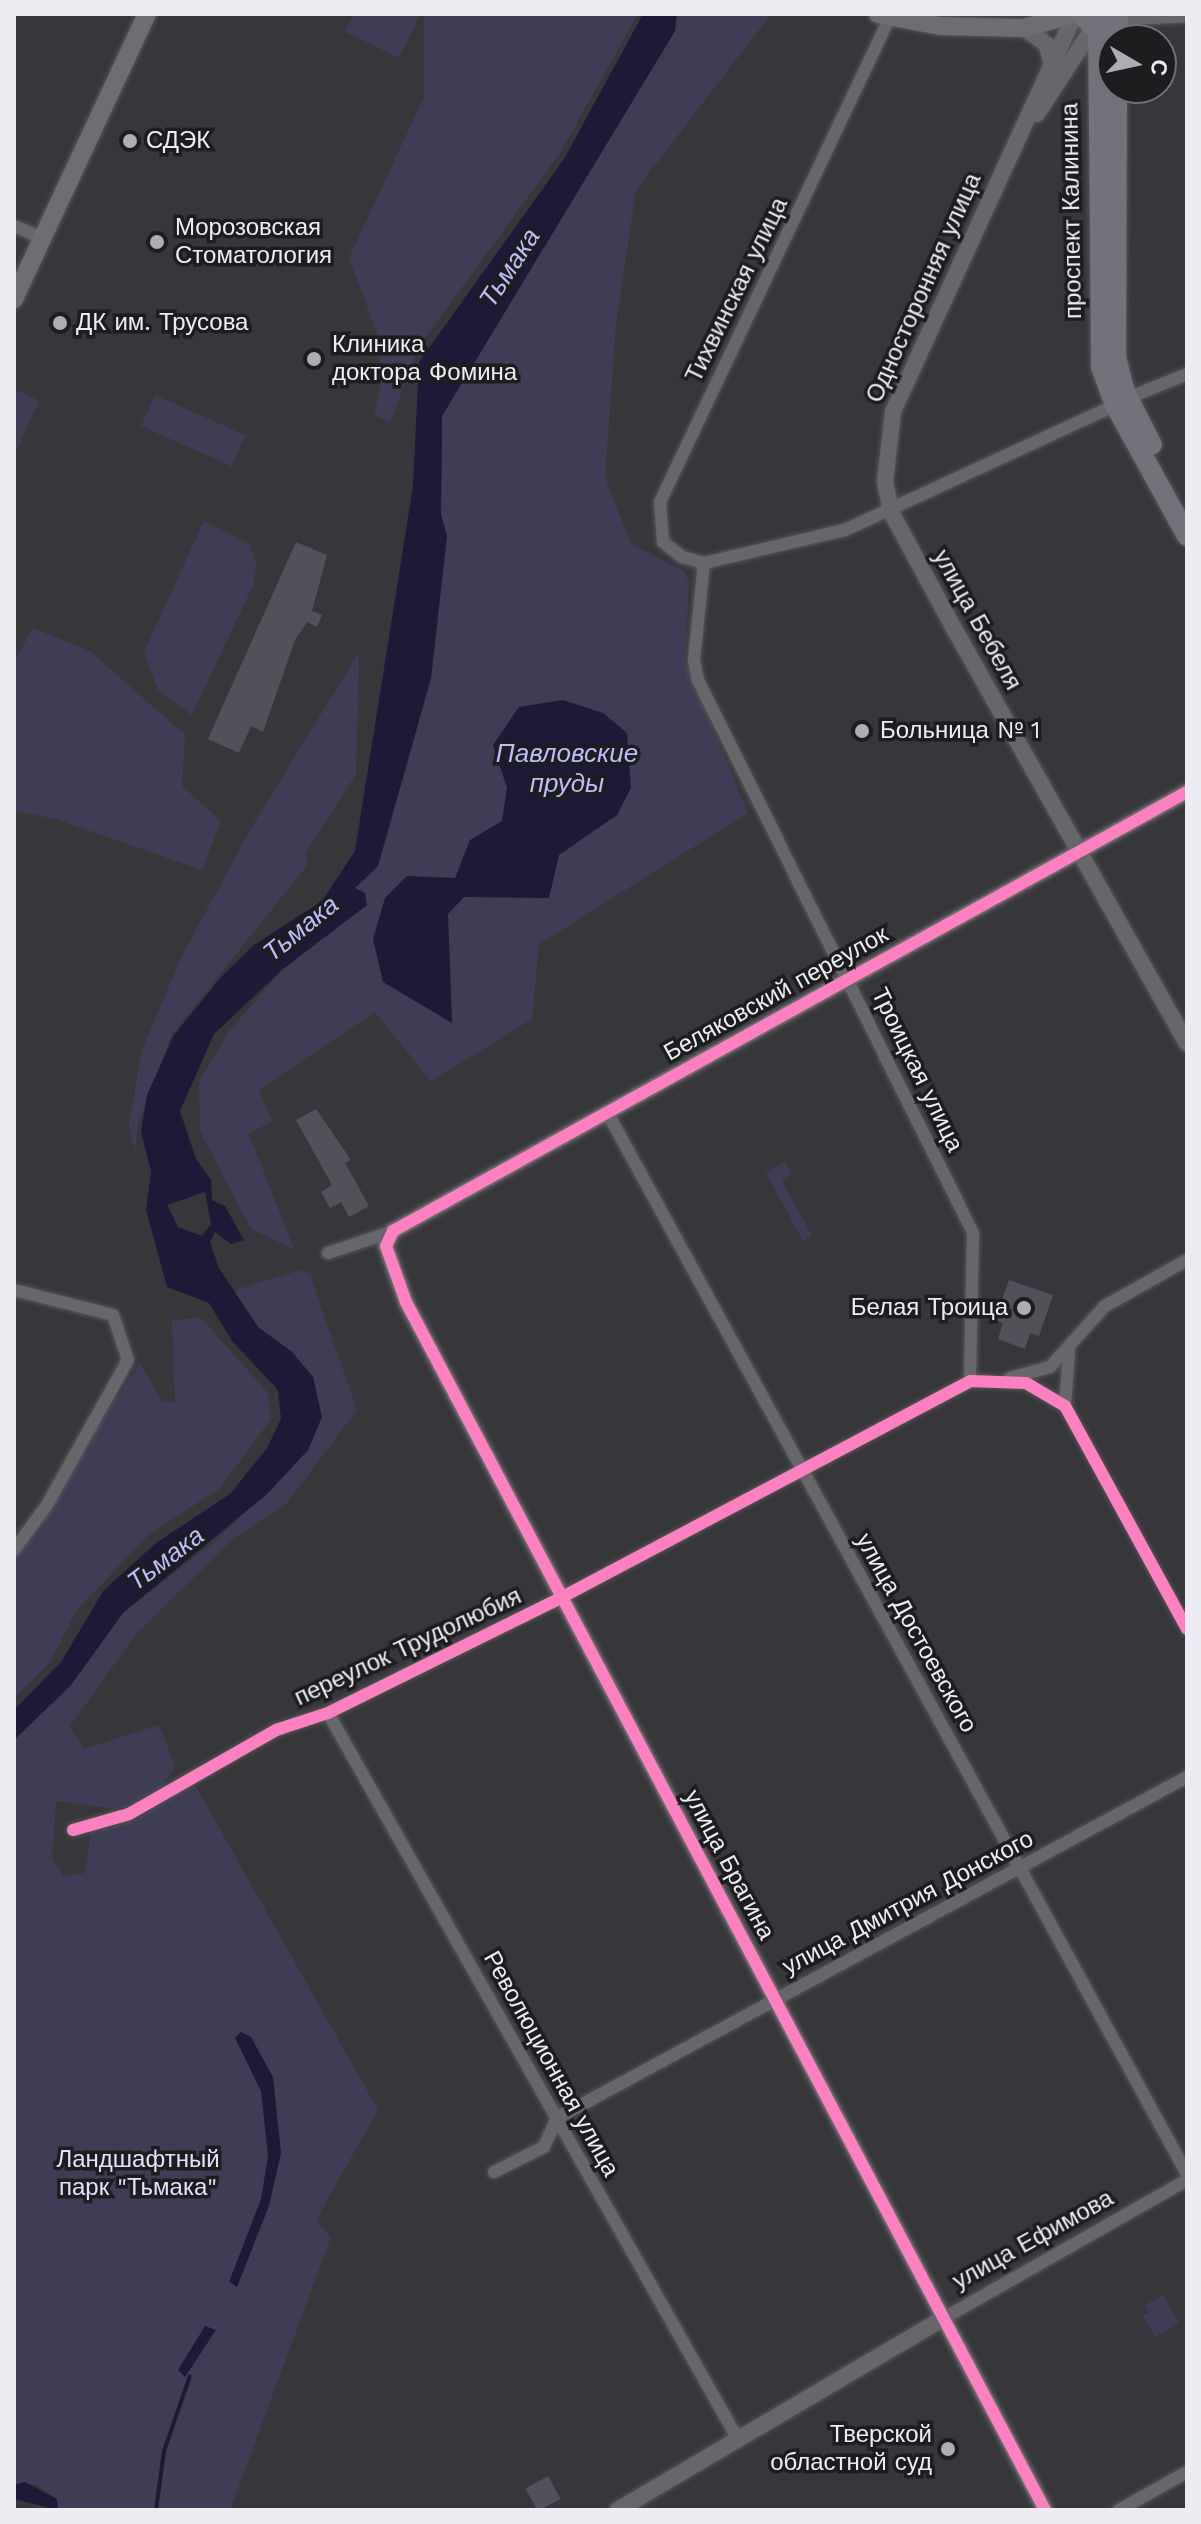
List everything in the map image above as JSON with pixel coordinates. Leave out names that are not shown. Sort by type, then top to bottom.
[{"type":"main road","points":[[14,299],[147,14]]},
{"type":"main road","points":[[884,15],[1024,28],[1100,22]]},
{"type":"main road","name":"проспект Калинина","points":[[1100,22],[1096,87],[1100,352],[1121,402]]},
{"type":"main road","name":"проспект Калинина","points":[[1117,104],[1115,343],[1121,402]]},
{"type":"main road","points":[[1121,402],[1187,508]]},
{"type":"main road","points":[[1121,402],[1187,536]]},
{"type":"street","name":"Тихвинская улица","points":[[704,563],[682,557],[663,542],[660,502],[884,15]]},
{"type":"street","points":[[1100,22],[1187,16]]},
{"type":"street","name":"Односторонняя улица","points":[[891,512],[885,465],[893,412],[1051,62],[1100,22]]},
{"type":"street","name":"Односторонняя улица","points":[[1021,134],[1100,22]]},
{"type":"street","points":[[1024,28],[1047,45],[1051,62]]},
{"type":"street","points":[[1066,74],[1084,76],[1096,87]]},
{"type":"street","points":[[14,226],[42,238]]},
{"type":"street","points":[[704,563],[771,550],[891,512],[1121,402],[1187,374]]},
{"type":"street","name":"улица Бебеля","points":[[891,512],[1187,1044]]},
{"type":"street","name":"Троицкая улица","points":[[704,563],[694,660],[698,680],[973,1233],[970,1381]]},
{"type":"street","name":"Беляковский переулок","points":[[389,1235],[1187,792]]},
{"type":"street","name":"улица Достоевского","points":[[607,1112],[1187,2177]]},
{"type":"street","points":[[328,1253],[389,1235]]},
{"type":"street","name":"улица Брагина","points":[[389,1235],[388,1265],[1045,2510]]},
{"type":"street","points":[[970,1381],[1007,1379],[1050,1367],[1069,1351],[1105,1306],[1187,1260]]},
{"type":"street","points":[[14,1290],[113,1315],[128,1360],[47,1505],[14,1550]]},
{"type":"street","points":[[1065,1406],[1069,1351]]},
{"type":"street","points":[[1007,1379],[1037,1387],[1065,1406],[1187,1629]]},
{"type":"street","name":"переулок Трудолюбия","points":[[73,1830],[129,1814],[276,1730],[328,1713],[562,1598],[801,1468],[970,1381]]},
{"type":"street","name":"Революционная улица","points":[[328,1713],[736,2436]]},
{"type":"street","name":"улица Дмитрия Донского","points":[[494,2172],[544,2147],[557,2118],[1187,1777]]},
{"type":"street","name":"улица Ефимова","points":[[618,2510],[736,2436],[1187,2177]]},
{"type":"street","points":[[1119,2510],[1187,2472]]},
{"type":"green space","points":[[354,14],[420,15],[399,58],[345,32]]},
{"type":"green space","points":[[424,14],[638,14],[560,153],[419,346],[390,423],[374,415],[382,380],[377,333],[349,258],[424,97]]},
{"type":"green space","points":[[677,14],[771,14],[636,190],[616,325],[605,477],[631,544],[684,571],[689,583],[685,661],[748,813],[539,944],[532,1019],[431,1081],[375,1012],[259,1090],[272,1121],[249,1134],[294,1249],[251,1229],[200,1131],[199,1081],[231,1029],[283,969],[367,905],[354,888],[401,786],[431,678],[447,536],[441,515],[442,416],[675,31]]},
{"type":"green space","points":[[14,389],[39,401],[14,456]]},
{"type":"green space","points":[[155,395],[245,435],[232,466],[141,426]]},
{"type":"green space","points":[[204,521],[250,544],[256,563],[254,583],[192,715],[158,690],[144,652]]},
{"type":"green space","points":[[33,628],[90,651],[185,735],[182,786],[221,821],[202,870],[56,819],[14,811],[14,662]]},
{"type":"green space","points":[[359,652],[356,774],[306,853],[308,864],[172,1034],[138,1123],[135,1152],[129,1124],[142,1050],[181,958],[250,830]]},
{"type":"green space","points":[[785,1162],[792,1174],[782,1181],[812,1236],[803,1241],[766,1173]]},
{"type":"green space","name":"Ландшафтный парк \"Тьмака\"","points":[[301,1270],[310,1275],[357,1410],[286,1504],[231,1541],[136,1634],[70,1726],[84,1749],[159,1725],[175,1766],[159,1792],[118,1809],[56,1801],[52,1859],[64,1876],[85,1873],[91,1833],[135,1820],[194,1783],[378,2110],[316,2220],[331,2237],[230,2510],[58,2510],[57,2499],[35,2484],[14,2485],[14,1740],[71,1685],[123,1613],[213,1543],[308,1450],[292,1352],[258,1327],[234,1296],[238,1289]]},
{"type":"green space","points":[[200,1317],[268,1393],[271,1419],[219,1489],[147,1536],[76,1611],[51,1661],[14,1699],[14,1549],[140,1363],[162,1401],[175,1402],[172,1321]]},
{"type":"green space","points":[[1163,2295],[1179,2323],[1155,2337],[1143,2316],[1149,2312],[1145,2305]]},
{"type":"water","name":"Тьмака","points":[[643,14],[677,14],[675,31],[442,416],[441,515],[447,536],[431,678],[378,866],[355,888],[365,893],[367,905],[283,969],[214,1034],[180,1111],[196,1159],[211,1180],[212,1200],[225,1206],[244,1240],[231,1244],[215,1232],[210,1242],[219,1268],[258,1327],[292,1352],[313,1377],[322,1417],[308,1450],[267,1494],[123,1613],[71,1685],[14,1740],[14,1710],[61,1662],[104,1590],[156,1543],[230,1494],[267,1448],[281,1419],[278,1390],[232,1341],[209,1303],[167,1287],[146,1210],[151,1172],[141,1131],[147,1095],[174,1035],[222,976],[254,945],[322,901],[355,851],[413,486],[419,362],[564,159]],"holes":[[[205,1192],[211,1224],[202,1236],[178,1227],[167,1205]]]},
{"type":"water","name":"Павловские пруды","points":[[563,700],[603,713],[627,733],[631,788],[617,815],[559,855],[549,898],[464,897],[448,914],[452,1023],[383,982],[373,939],[385,898],[407,876],[455,878],[470,840],[502,821],[507,788],[493,745],[519,707]]},
{"type":"water","points":[[241,2032],[251,2037],[273,2077],[281,2153],[269,2206],[237,2287],[229,2282],[261,2199],[268,2156],[261,2091],[235,2038]]},
{"type":"water","points":[[205,2326],[216,2330],[185,2377],[178,2370]]},
{"type":"water","points":[[25,2482],[57,2499],[58,2510],[14,2499],[14,2485]]},
{"type":"building","points":[[296,542],[327,555],[312,611],[322,615],[317,627],[307,622],[295,640],[263,732],[251,726],[239,753],[208,739]]},
{"type":"building","points":[[316,1109],[351,1160],[345,1163],[369,1206],[349,1217],[341,1202],[330,1208],[321,1192],[332,1185],[296,1120]]},
{"type":"building","name":"Белая Троица","points":[[1009,1280],[1053,1295],[1039,1336],[1030,1333],[1025,1349],[998,1339],[1003,1323],[995,1320]]},
{"type":"building","points":[[548,2476],[561,2499],[537,2510],[525,2489]]},
{"type":"waterway","points":[[156,2510],[164,2451],[190,2376]]},
{"type":"cycle path","points":[[1045,2510],[406,1302],[386,1246],[393,1231],[1187,792]]},
{"type":"cycle path","points":[[73,1830],[129,1814],[276,1730],[328,1713],[553,1602],[970,1381],[1026,1383],[1065,1406],[1187,1629]]},
{"type":"place","name":"СДЭК","points":[[130,141]]},
{"type":"place","name":"Морозовская Стоматология","points":[[157,242]]},
{"type":"place","name":"ДК им. Трусова","points":[[60,323]]},
{"type":"place","name":"Клиника доктора Фомина","points":[[314,359]]},
{"type":"place","name":"Больница № 1","points":[[862,731]]},
{"type":"place","name":"Белая Троица","points":[[1024,1308]]},
{"type":"place","name":"Тверской областной суд","points":[[948,2449]]}]
